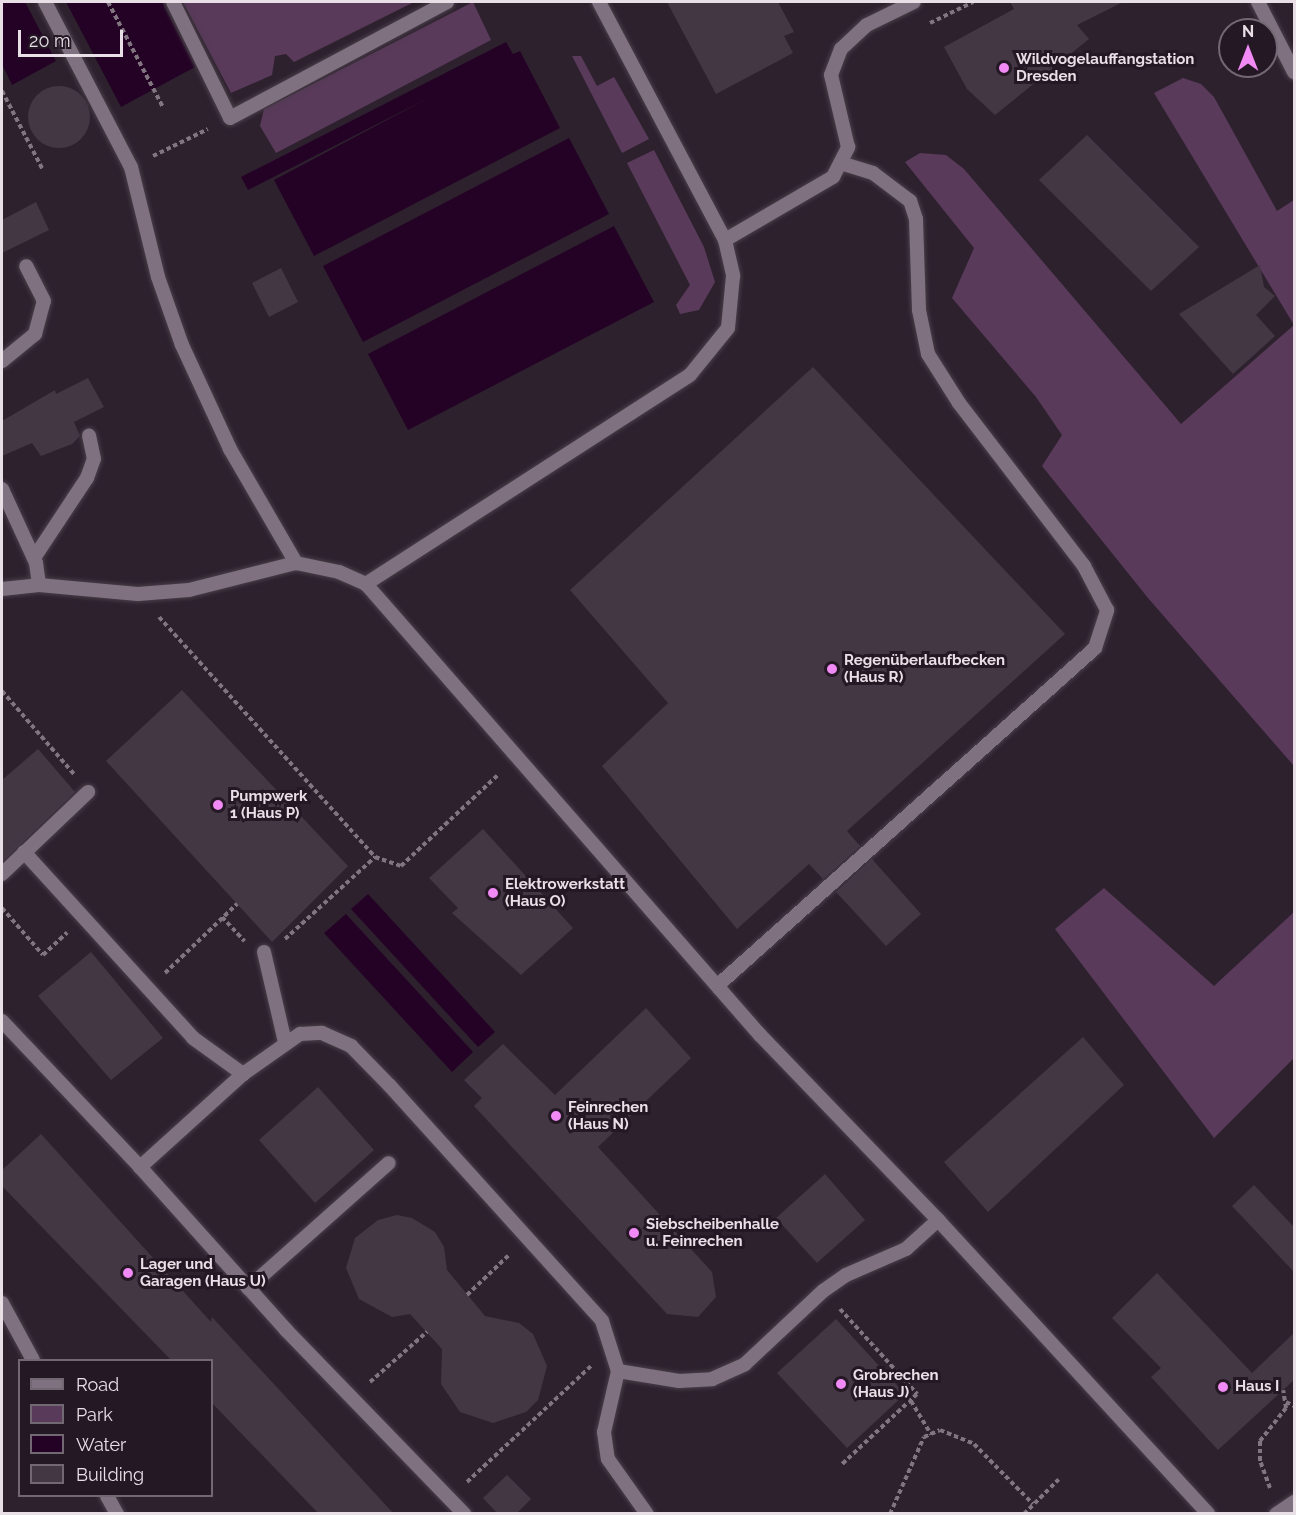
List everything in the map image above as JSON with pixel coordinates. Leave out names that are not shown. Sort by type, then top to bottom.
[{"type":"lane","points":[[45,2],[130,167],[158,278],[182,345],[230,449],[296,563]]},
{"type":"lane","points":[[173,2],[230,118],[447,2]]},
{"type":"lane","points":[[366,584],[690,375],[728,328],[733,276],[725,240],[599,2]]},
{"type":"lane","points":[[725,240],[833,177],[848,147],[831,75],[841,49],[867,25],[914,2]]},
{"type":"lane","points":[[1258,2],[1294,72]]},
{"type":"lane","points":[[717,986],[1095,648],[1107,610],[1084,566],[959,403],[928,354],[919,310],[916,219],[910,201],[873,173],[840,163]]},
{"type":"lane","points":[[2,360],[35,334],[44,301],[26,266]]},
{"type":"lane","points":[[34,558],[87,478],[94,459],[89,436]]},
{"type":"lane","points":[[2,489],[34,558],[39,585]]},
{"type":"lane","points":[[2,589],[39,585],[138,594],[189,590],[296,563],[339,572],[366,584],[717,986],[938,1220],[1208,1514]]},
{"type":"lane","points":[[2,874],[88,792]]},
{"type":"lane","points":[[24,852],[82,919],[193,1038],[243,1074]]},
{"type":"lane","points":[[264,952],[285,1042]]},
{"type":"lane","points":[[2,1021],[140,1167],[248,1288],[351,1398],[464,1514]]},
{"type":"lane","points":[[140,1167],[243,1074],[285,1042],[300,1034],[322,1033],[351,1047],[602,1321],[618,1371],[604,1432],[608,1459],[647,1514]]},
{"type":"lane","points":[[248,1288],[388,1163]]},
{"type":"lane","points":[[618,1371],[679,1382],[712,1378],[745,1364],[823,1291],[846,1275],[906,1249],[938,1220]]},
{"type":"lane","points":[[2,1303],[32,1359]]},
{"type":"lane","points":[[108,1497],[117,1514]]},
{"type":"path","points":[[108,2],[163,107]]},
{"type":"path","points":[[2,91],[43,170]]},
{"type":"path","points":[[130,167],[230,118]]},
{"type":"path","points":[[138,594],[375,856],[401,866],[517,756]]},
{"type":"path","points":[[2,691],[88,792]]},
{"type":"path","points":[[222,917],[251,950],[264,952],[277,946],[375,856]]},
{"type":"path","points":[[147,990],[237,904]]},
{"type":"path","points":[[2,908],[43,955],[82,919]]},
{"type":"path","points":[[467,1295],[527,1238]]},
{"type":"path","points":[[823,1291],[917,1394],[841,1465]]},
{"type":"path","points":[[351,1398],[427,1332]]},
{"type":"path","points":[[448,1500],[611,1348]]},
{"type":"path","points":[[1283,1390],[1286,1402],[1282,1416],[1260,1441],[1260,1461],[1284,1509]]},
{"type":"path","points":[[911,1401],[931,1434]]},
{"type":"path","points":[[1286,1402],[1294,1406]]},
{"type":"path","points":[[890,1514],[924,1437],[940,1430],[974,1444],[1033,1504]]},
{"type":"path","points":[[1024,1514],[1059,1479]]},
{"type":"green space","points":[[183,2],[414,2],[294,62],[286,54],[275,56],[272,75],[231,93]]},
{"type":"green space","points":[[473,2],[491,40],[276,153],[260,126],[264,109]]},
{"type":"green space","points":[[572,56],[581,56],[597,86],[614,77],[649,139],[622,153]]},
{"type":"green space","points":[[1183,78],[1201,84],[1214,97],[1277,211],[1294,200],[1294,325],[1154,93]]},
{"type":"green space","points":[[654,150],[704,247],[715,282],[699,310],[680,314],[676,305],[690,285],[627,163]]},
{"type":"green space","points":[[920,153],[946,155],[964,169],[1181,424],[1294,325],[1294,766],[1148,598],[1042,466],[1062,435],[1036,397],[952,298],[974,248],[905,162]]},
{"type":"green space","points":[[1104,888],[1214,986],[1294,912],[1294,1058],[1214,1138],[1055,929]]},
{"type":"water","points":[[2,2],[25,2],[56,61],[12,85],[2,64]]},
{"type":"water","points":[[66,2],[162,2],[195,67],[121,107]]},
{"type":"water","points":[[506,42],[513,54],[520,51],[560,128],[314,256],[274,180],[434,95],[248,190],[241,177]]},
{"type":"water","points":[[569,138],[609,214],[363,342],[323,266]]},
{"type":"water","points":[[614,226],[654,302],[408,430],[368,354]]},
{"type":"water","points":[[368,894],[495,1032],[478,1047],[351,909]]},
{"type":"water","points":[[346,914],[473,1052],[452,1072],[324,933]]},
{"type":"building","points":[[667,2],[778,2],[794,32],[784,36],[793,53],[716,94]]},
{"type":"building","name":"Wildvogelauffangstation Dresden","points":[[1010,2],[1123,2],[1077,25],[1089,39],[995,115],[967,89],[944,47],[1014,9]]},
{"type":"building","points":[[59,86],[76,91],[81,95],[85,100],[90,117],[85,134],[81,139],[76,143],[59,148],[42,143],[37,139],[33,134],[28,117],[33,100],[37,95],[42,91]]},
{"type":"building","points":[[1087,135],[1199,247],[1151,291],[1039,180]]},
{"type":"building","points":[[36,202],[49,230],[2,253],[2,220]]},
{"type":"building","points":[[1260,265],[1264,287],[1275,296],[1256,315],[1275,336],[1233,374],[1179,314]]},
{"type":"building","points":[[281,268],[298,302],[269,317],[252,283]]},
{"type":"building","name":"Regenüberlaufbecken (Haus R)","points":[[813,367],[1065,634],[847,831],[860,846],[823,879],[809,864],[737,929],[602,766],[668,703],[570,590]]},
{"type":"building","points":[[88,378],[104,407],[74,422],[80,436],[72,444],[41,456],[32,443],[2,456],[2,421],[55,390],[56,394]]},
{"type":"building","name":"Pumpwerk 1 (Haus P)","points":[[182,690],[348,866],[272,942],[106,761]]},
{"type":"building","points":[[38,749],[75,792],[2,862],[2,780]]},
{"type":"building","name":"Elektrowerkstatt (Haus O)","points":[[483,829],[573,928],[521,975],[452,913],[458,908],[429,878]]},
{"type":"building","points":[[872,859],[921,914],[886,946],[836,892]]},
{"type":"building","points":[[91,952],[163,1038],[111,1080],[38,996]]},
{"type":"building","points":[[646,1008],[691,1058],[598,1147],[712,1272],[716,1297],[698,1317],[667,1314],[474,1106],[482,1098],[464,1080],[503,1044],[555,1095]]},
{"type":"building","points":[[1083,1037],[1124,1085],[988,1212],[944,1162]]},
{"type":"building","points":[[318,1087],[374,1150],[315,1203],[259,1140]]},
{"type":"building","name":"Lager und Garagen (Haus U)","points":[[41,1134],[211,1322],[212,1317],[394,1514],[319,1514],[213,1404],[213,1359],[170,1359],[2,1186],[2,1170]]},
{"type":"building","points":[[825,1174],[865,1220],[817,1263],[776,1218]]},
{"type":"building","points":[[1254,1185],[1294,1227],[1294,1272],[1232,1206]]},
{"type":"building","points":[[397,1215],[412,1218],[435,1232],[444,1247],[447,1270],[485,1316],[519,1323],[533,1334],[547,1366],[538,1400],[526,1412],[493,1423],[460,1412],[441,1384],[442,1349],[410,1314],[392,1317],[359,1299],[346,1268],[355,1238],[378,1220]]},
{"type":"building","name":"Haus I","points":[[1157,1273],[1252,1373],[1294,1333],[1294,1380],[1218,1450],[1151,1377],[1161,1368],[1112,1318]]},
{"type":"building","name":"Grobrechen (Haus J)","points":[[836,1319],[905,1394],[847,1448],[777,1373]]},
{"type":"building","points":[[507,1475],[531,1499],[516,1514],[498,1514],[483,1498]]},
{"type":"place","name":"Wildvogelauffangstation Dresden","points":[[1004,68]]},
{"type":"place","name":"Regenüberlaufbecken (Haus R)","points":[[832,669]]},
{"type":"place","name":"Pumpwerk 1 (Haus P)","points":[[218,805]]},
{"type":"place","name":"Elektrowerkstatt (Haus O)","points":[[493,893]]},
{"type":"place","name":"Feinrechen (Haus N)","points":[[556,1116]]},
{"type":"place","name":"Siebscheibenhalle u. Feinrechen","points":[[634,1233]]},
{"type":"place","name":"Lager und Garagen (Haus U)","points":[[128,1273]]},
{"type":"place","name":"Grobrechen (Haus J)","points":[[841,1384]]},
{"type":"place","name":"Haus I","points":[[1223,1387]]}]
